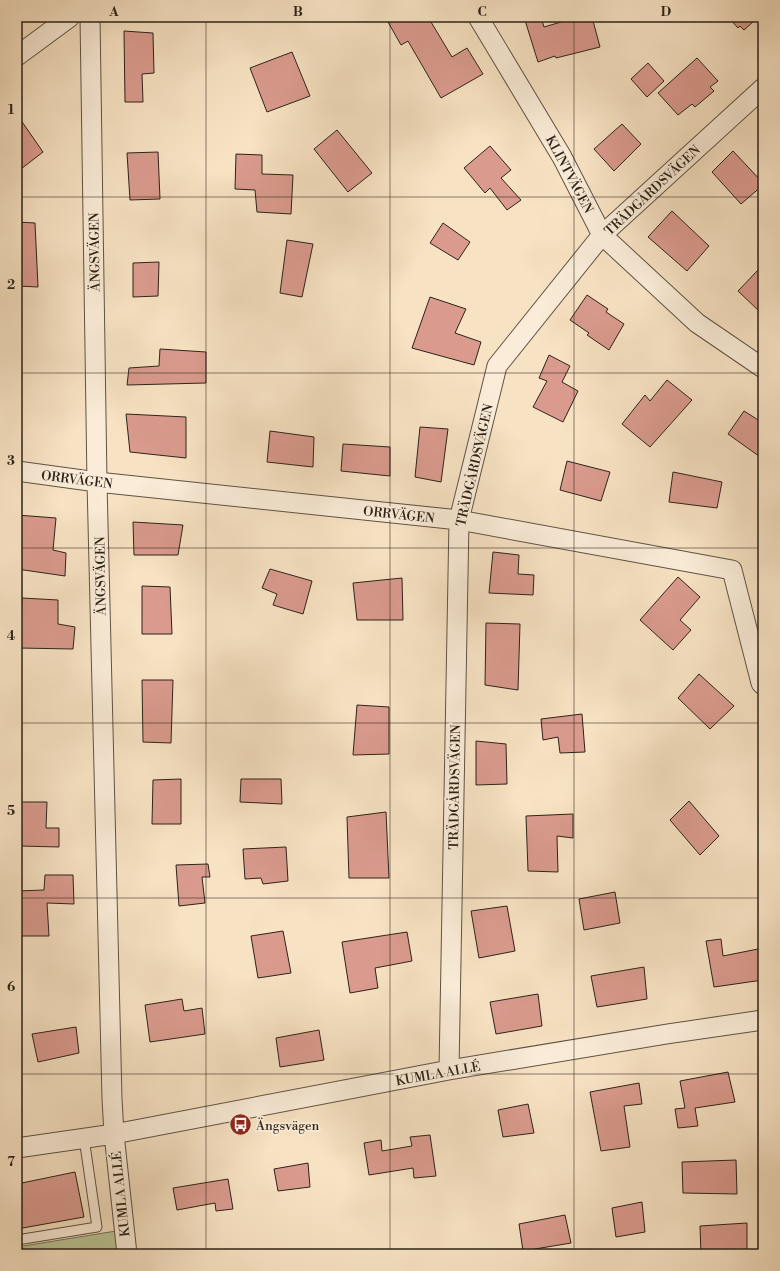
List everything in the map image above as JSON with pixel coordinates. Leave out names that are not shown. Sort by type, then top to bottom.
[{"type":"street","points":[[17,56],[70,17]]},
{"type":"street","name":"ÄNGSVÄGEN","points":[[90,17],[97,482],[114,1134]]},
{"type":"street","name":"KLINTVÄGEN","points":[[478,17],[562,157],[602,236],[697,323],[763,368]]},
{"type":"street","name":"TRÄDGÅRDSVÄGEN","points":[[449,1070],[459,520],[497,366],[602,236],[763,88]]},
{"type":"street","name":"ORRVÄGEN","points":[[17,471],[97,482],[459,520],[732,570],[761,683],[763,684]]},
{"type":"street","name":"KUMLA ALLÉ","points":[[17,1148],[114,1134],[449,1070],[667,1034],[763,1020]]},
{"type":"street","name":"KUMLA ALLÉ","points":[[114,1134],[127,1254]]},
{"type":"lane","points":[[17,1240],[97,1228],[84,1138]]},
{"type":"green space","points":[[116,1231],[119,1254],[17,1254],[17,1247]]},
{"type":"building","points":[[395,17],[428,17],[452,57],[467,48],[483,74],[441,98],[408,41],[401,45],[388,22]]},
{"type":"building","points":[[524,17],[541,17],[544,27],[578,17],[592,17],[600,47],[556,58],[555,56],[538,62]]},
{"type":"building","points":[[728,17],[751,17],[750,18],[754,21],[744,30],[740,26],[738,28]]},
{"type":"building","points":[[124,31],[153,33],[154,73],[142,74],[143,102],[125,102]]},
{"type":"building","points":[[292,52],[310,96],[267,112],[250,68]]},
{"type":"building","points":[[697,58],[718,81],[710,87],[714,91],[695,107],[692,104],[678,115],[658,93]]},
{"type":"building","points":[[648,63],[664,81],[647,97],[631,79]]},
{"type":"building","points":[[18,116],[43,152],[17,172],[17,117]]},
{"type":"building","points":[[622,124],[641,144],[614,171],[594,149]]},
{"type":"building","points":[[337,130],[372,173],[348,192],[314,149]]},
{"type":"building","points":[[490,146],[511,170],[501,178],[521,200],[507,210],[490,188],[485,193],[464,168]]},
{"type":"building","points":[[733,151],[763,183],[763,185],[741,204],[712,172]]},
{"type":"building","points":[[158,152],[160,199],[130,200],[127,153]]},
{"type":"building","points":[[236,154],[262,155],[262,174],[293,175],[291,214],[257,212],[255,190],[235,189]]},
{"type":"building","points":[[672,211],[709,246],[687,271],[648,237]]},
{"type":"building","points":[[17,222],[35,223],[38,287],[17,286]]},
{"type":"building","points":[[443,223],[470,242],[458,260],[430,243]]},
{"type":"building","points":[[287,240],[313,244],[302,297],[280,293]]},
{"type":"building","points":[[159,262],[158,296],[133,297],[133,263]]},
{"type":"building","points":[[758,270],[763,275],[763,309],[760,312],[738,291]]},
{"type":"building","points":[[587,295],[608,309],[606,312],[624,324],[609,350],[587,335],[589,333],[570,320]]},
{"type":"building","points":[[430,297],[466,309],[455,333],[481,342],[474,365],[412,348]]},
{"type":"building","points":[[160,349],[206,352],[206,383],[127,385],[129,368],[159,366]]},
{"type":"building","points":[[549,355],[570,366],[562,382],[578,391],[563,422],[533,407],[547,381],[539,378]]},
{"type":"building","points":[[667,380],[692,400],[650,447],[622,424],[645,395],[650,401]]},
{"type":"building","points":[[744,411],[763,423],[763,459],[728,434]]},
{"type":"building","points":[[126,414],[186,417],[186,458],[130,452]]},
{"type":"building","points":[[420,427],[448,429],[441,482],[415,477]]},
{"type":"building","points":[[270,431],[314,437],[313,467],[267,462]]},
{"type":"building","points":[[343,444],[390,447],[390,476],[341,471]]},
{"type":"building","points":[[567,461],[610,472],[601,501],[560,490]]},
{"type":"building","points":[[673,472],[722,482],[717,508],[669,502]]},
{"type":"building","points":[[17,515],[56,518],[53,550],[66,553],[65,576],[17,569]]},
{"type":"building","points":[[133,522],[183,525],[178,555],[134,555]]},
{"type":"building","points":[[493,552],[519,555],[518,574],[534,575],[533,595],[489,593]]},
{"type":"building","points":[[270,569],[312,581],[303,614],[273,605],[277,594],[262,588]]},
{"type":"building","points":[[678,577],[700,597],[680,620],[691,630],[673,650],[640,620]]},
{"type":"building","points":[[402,578],[403,620],[357,620],[353,583]]},
{"type":"building","points":[[142,586],[170,587],[172,634],[142,634]]},
{"type":"building","points":[[22,598],[58,600],[58,624],[75,627],[73,649],[19,648]]},
{"type":"building","points":[[486,623],[520,624],[518,690],[485,685]]},
{"type":"building","points":[[699,674],[734,706],[710,729],[678,698]]},
{"type":"building","points":[[142,680],[173,680],[171,743],[143,742]]},
{"type":"building","points":[[357,705],[389,707],[389,754],[353,755]]},
{"type":"building","points":[[582,714],[585,752],[560,753],[558,737],[543,740],[541,719]]},
{"type":"building","points":[[476,741],[506,744],[507,784],[476,785]]},
{"type":"building","points":[[181,779],[181,824],[152,824],[153,780]]},
{"type":"building","points":[[241,779],[281,779],[282,804],[240,802]]},
{"type":"building","points":[[689,801],[719,836],[700,855],[670,820]]},
{"type":"building","points":[[21,802],[47,802],[46,828],[59,828],[59,847],[20,846]]},
{"type":"building","points":[[386,812],[389,878],[349,878],[347,817]]},
{"type":"building","points":[[573,814],[573,838],[557,836],[558,872],[528,871],[526,816]]},
{"type":"building","points":[[286,847],[288,881],[263,884],[261,878],[245,879],[243,849]]},
{"type":"building","points":[[208,864],[210,877],[202,877],[205,903],[179,906],[176,865]]},
{"type":"building","points":[[45,875],[73,875],[74,904],[47,903],[49,936],[17,936],[17,891],[44,890]]},
{"type":"building","points":[[615,892],[620,923],[584,930],[579,899]]},
{"type":"building","points":[[507,906],[515,951],[479,958],[471,911]]},
{"type":"building","points":[[283,931],[291,973],[258,978],[251,936]]},
{"type":"building","points":[[407,932],[412,961],[375,968],[378,988],[350,993],[342,942]]},
{"type":"building","points":[[721,939],[723,956],[763,948],[763,980],[714,987],[706,941]]},
{"type":"building","points":[[644,967],[647,999],[597,1007],[591,976]]},
{"type":"building","points":[[538,994],[542,1026],[496,1034],[490,1002]]},
{"type":"building","points":[[182,999],[184,1011],[202,1008],[205,1034],[150,1042],[145,1005]]},
{"type":"building","points":[[76,1027],[79,1053],[38,1062],[32,1034]]},
{"type":"building","points":[[319,1030],[324,1060],[280,1067],[276,1038]]},
{"type":"building","points":[[728,1072],[735,1102],[695,1108],[698,1126],[678,1128],[675,1109],[685,1108],[680,1081]]},
{"type":"building","points":[[639,1083],[642,1104],[624,1106],[630,1147],[601,1151],[590,1092]]},
{"type":"building","points":[[528,1104],[534,1133],[503,1137],[498,1110]]},
{"type":"building","points":[[430,1135],[436,1176],[414,1178],[413,1168],[369,1175],[364,1143],[381,1140],[382,1151],[412,1146],[410,1137]]},
{"type":"building","points":[[736,1160],[737,1194],[683,1193],[682,1162]]},
{"type":"building","points":[[308,1163],[310,1187],[278,1191],[274,1169]]},
{"type":"building","points":[[75,1172],[84,1217],[17,1229],[17,1184]]},
{"type":"building","points":[[228,1179],[233,1209],[216,1211],[215,1203],[177,1210],[173,1188]]},
{"type":"building","points":[[642,1202],[645,1232],[616,1237],[612,1208]]},
{"type":"building","points":[[565,1215],[571,1243],[523,1251],[519,1224]]},
{"type":"building","points":[[747,1223],[747,1254],[701,1254],[700,1226]]},
{"type":"place","name":"Ängsvägen","points":[[240,1125]]}]
